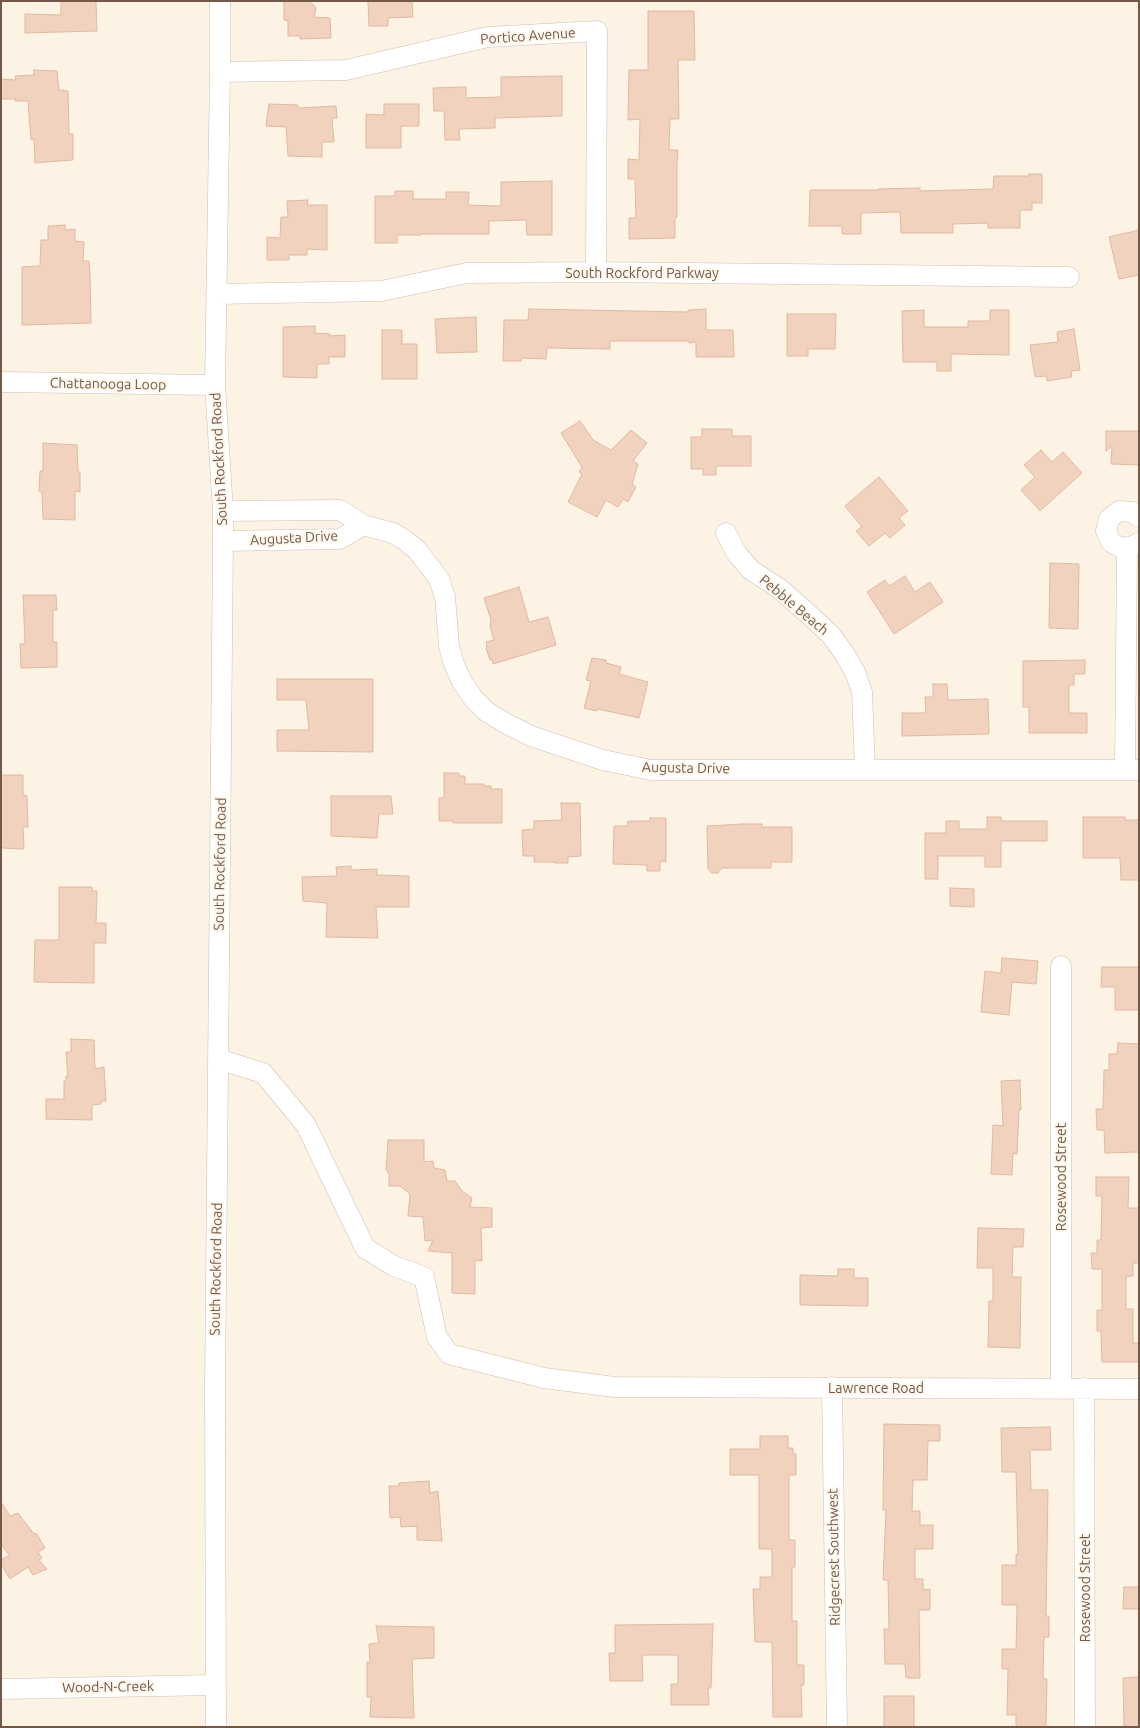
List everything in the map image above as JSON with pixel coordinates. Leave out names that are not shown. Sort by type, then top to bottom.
[{"type":"street","name":"South Rockford Road","points":[[216,1727],[215,1389],[223,541],[223,511],[215,385],[220,1]]},
{"type":"street","name":"Portico Avenue","points":[[220,72],[346,70],[488,37],[597,31],[596,272]]},
{"type":"street","name":"South Rockford Parkway","points":[[216,294],[381,291],[467,273],[596,272],[1069,277]]},
{"type":"street","name":"Chattanooga Loop","points":[[1,382],[215,385]]},
{"type":"street","name":"Augusta Drive","points":[[223,511],[340,510],[363,525],[386,531],[406,541],[416,550],[439,579],[445,596],[449,646],[454,664],[462,682],[473,698],[487,712],[531,736],[603,760],[650,770],[1132,770]]},
{"type":"street","points":[[1132,770],[1133,545],[1121,548],[1111,542],[1106,531],[1106,525],[1109,519],[1119,511],[1132,512],[1139,517]]},
{"type":"street","name":"Augusta Drive","points":[[223,541],[340,539],[363,525]]},
{"type":"street","name":"Pebble Beach","points":[[726,532],[737,554],[751,570],[780,589],[806,611],[831,634],[844,652],[855,672],[862,692],[865,769]]},
{"type":"street","name":"Rosewood Street","points":[[1061,966],[1061,1388]]},
{"type":"street","name":"Lawrence Road","points":[[218,1059],[263,1074],[306,1125],[365,1248],[394,1266],[424,1277],[437,1337],[449,1354],[544,1378],[614,1387],[1139,1388]]},
{"type":"street","name":"Ridgecrest Southwest","points":[[832,1388],[837,1727]]},
{"type":"street","name":"Rosewood Street","points":[[1084,1388],[1085,1727]]},
{"type":"street","name":"Wood-N-Creek","points":[[1,1689],[215,1685]]},
{"type":"building","points":[[61,1],[96,1],[97,31],[25,33],[25,14],[61,15]]},
{"type":"building","points":[[284,1],[310,1],[316,8],[314,17],[330,18],[331,38],[300,39],[300,36],[288,36],[288,21],[284,20]]},
{"type":"building","points":[[368,1],[412,1],[413,17],[388,18],[388,26],[369,26]]},
{"type":"building","points":[[648,11],[694,11],[695,60],[678,60],[679,119],[670,119],[669,150],[678,150],[675,238],[629,239],[629,218],[636,218],[635,179],[628,179],[628,159],[639,160],[640,119],[628,120],[629,70],[648,70]]},
{"type":"building","points":[[34,70],[57,71],[59,90],[68,91],[69,134],[73,134],[73,160],[35,163],[34,139],[31,140],[28,101],[1,99],[1,79],[16,80],[15,76],[34,75]]},
{"type":"building","points":[[562,76],[562,116],[495,118],[495,128],[459,129],[460,140],[445,140],[444,111],[434,111],[433,88],[466,87],[466,98],[501,97],[501,77]]},
{"type":"building","points":[[269,104],[298,105],[298,108],[336,106],[337,118],[332,118],[334,142],[322,142],[322,157],[288,156],[286,127],[266,126]]},
{"type":"building","points":[[384,104],[419,104],[419,126],[401,126],[401,148],[366,148],[366,114],[384,115]]},
{"type":"building","points":[[1029,174],[1042,174],[1042,203],[1032,203],[1032,210],[1020,210],[1020,228],[988,228],[988,223],[953,224],[953,233],[901,233],[900,212],[861,213],[861,234],[842,234],[842,226],[809,226],[810,190],[920,188],[920,191],[993,189],[994,176],[1029,176]]},
{"type":"building","points":[[552,181],[552,235],[527,235],[526,220],[489,221],[489,234],[397,235],[397,243],[375,243],[375,196],[395,196],[395,191],[413,191],[413,199],[446,199],[446,192],[469,192],[468,205],[501,206],[501,182]]},
{"type":"building","points":[[308,200],[307,205],[327,205],[327,250],[307,249],[307,255],[289,255],[289,260],[267,260],[267,237],[280,238],[281,217],[288,217],[287,201]]},
{"type":"building","points":[[65,225],[65,230],[75,229],[75,241],[84,242],[83,261],[89,261],[91,323],[22,325],[22,267],[40,266],[41,240],[48,240],[48,226]]},
{"type":"building","points":[[1139,230],[1139,275],[1119,279],[1109,237]]},
{"type":"building","points":[[529,309],[688,312],[688,310],[706,309],[706,330],[733,330],[734,357],[696,357],[696,342],[689,343],[689,341],[610,341],[610,349],[547,348],[546,359],[522,358],[521,361],[503,361],[504,320],[528,320]]},
{"type":"building","points":[[924,310],[924,327],[968,327],[968,321],[990,321],[990,310],[1009,310],[1009,355],[951,354],[951,371],[937,371],[937,362],[903,362],[902,311]]},
{"type":"building","points":[[787,314],[836,314],[835,349],[808,349],[808,356],[787,356]]},
{"type":"building","points":[[476,317],[477,352],[437,353],[435,319]]},
{"type":"building","points":[[315,326],[315,333],[330,334],[330,336],[345,335],[345,357],[329,357],[329,364],[317,364],[317,378],[283,377],[283,327]]},
{"type":"building","points":[[1074,329],[1080,370],[1071,371],[1072,377],[1047,381],[1046,376],[1035,377],[1030,345],[1058,342],[1057,332]]},
{"type":"building","points":[[382,330],[402,330],[402,344],[417,344],[417,379],[382,379]]},
{"type":"building","points":[[580,421],[593,440],[611,450],[631,430],[647,443],[633,461],[638,464],[632,484],[636,487],[628,502],[623,499],[618,507],[606,500],[597,517],[568,502],[582,474],[579,472],[582,467],[561,433]]},
{"type":"building","points":[[702,429],[732,429],[732,436],[751,436],[751,466],[716,466],[716,475],[703,475],[703,469],[691,469],[691,437],[702,437]]},
{"type":"building","points":[[1106,431],[1139,431],[1139,465],[1111,464],[1112,446],[1106,451]]},
{"type":"building","points":[[43,443],[77,445],[80,492],[75,491],[75,520],[43,519],[42,492],[39,491],[40,471],[43,471]]},
{"type":"building","points":[[1041,450],[1052,462],[1063,452],[1082,473],[1040,511],[1021,490],[1035,477],[1024,465]]},
{"type":"building","points":[[879,477],[908,511],[899,518],[905,525],[890,538],[885,533],[869,546],[856,531],[862,527],[845,506]]},
{"type":"building","points":[[1050,563],[1079,564],[1078,629],[1049,628]]},
{"type":"building","points":[[905,576],[915,592],[930,582],[943,602],[894,634],[867,592],[885,580],[889,586]]},
{"type":"building","points":[[519,587],[529,622],[548,617],[556,645],[493,664],[486,648],[486,642],[494,640],[490,627],[491,620],[484,598]]},
{"type":"building","points":[[23,595],[56,595],[57,610],[53,610],[53,642],[57,642],[57,667],[21,668],[20,644],[25,644]]},
{"type":"building","points":[[592,658],[606,660],[606,663],[621,667],[619,674],[648,682],[639,718],[598,709],[596,711],[584,708],[591,681],[586,680]]},
{"type":"building","points":[[1085,660],[1085,674],[1074,674],[1074,685],[1069,685],[1069,713],[1087,713],[1087,733],[1029,733],[1029,707],[1023,707],[1023,661]]},
{"type":"building","points":[[277,679],[373,679],[373,752],[277,751],[277,730],[309,730],[306,700],[277,700]]},
{"type":"building","points":[[933,684],[947,684],[948,700],[988,699],[989,734],[902,736],[902,713],[926,713],[925,697],[933,697]]},
{"type":"building","points":[[444,773],[459,773],[459,776],[465,776],[465,784],[484,784],[484,786],[491,786],[491,789],[502,789],[502,823],[453,823],[453,821],[439,821],[439,798],[444,798]]},
{"type":"building","points":[[1,775],[23,775],[23,795],[27,796],[28,827],[23,827],[24,849],[1,848]]},
{"type":"building","points":[[331,796],[391,796],[393,814],[379,814],[377,838],[331,836]]},
{"type":"building","points":[[561,803],[580,803],[581,856],[568,857],[568,863],[555,863],[534,862],[534,856],[523,856],[522,830],[534,829],[534,821],[562,820]]},
{"type":"building","points":[[987,817],[1001,817],[1001,821],[1047,821],[1047,841],[1001,841],[1001,867],[985,867],[985,856],[938,856],[938,879],[925,879],[925,833],[946,833],[946,821],[959,821],[959,829],[987,829]]},
{"type":"building","points":[[1083,817],[1125,817],[1125,820],[1139,820],[1139,880],[1121,880],[1120,858],[1083,858]]},
{"type":"building","points":[[650,818],[666,818],[666,862],[660,861],[660,871],[647,871],[647,865],[613,864],[614,826],[627,826],[628,821],[650,821]]},
{"type":"building","points":[[762,824],[762,827],[792,827],[792,862],[771,862],[771,868],[722,868],[718,873],[712,873],[708,869],[707,826]]},
{"type":"building","points":[[351,866],[351,870],[377,869],[377,875],[409,876],[409,907],[376,907],[378,938],[326,937],[327,903],[303,901],[302,877],[337,876],[336,867]]},
{"type":"building","points":[[59,887],[92,887],[92,891],[97,891],[96,923],[106,923],[106,943],[94,943],[94,983],[34,982],[35,940],[59,940]]},
{"type":"building","points":[[950,888],[974,889],[974,907],[950,906]]},
{"type":"building","points":[[1002,958],[1038,961],[1036,984],[1012,982],[1009,1015],[981,1012],[985,971],[1001,973]]},
{"type":"building","points":[[1102,967],[1139,967],[1139,1010],[1115,1010],[1115,987],[1101,987]]},
{"type":"building","points":[[71,1039],[94,1040],[95,1069],[104,1067],[106,1101],[101,1101],[101,1104],[92,1105],[92,1120],[46,1119],[46,1099],[64,1099],[64,1081],[66,1081],[66,1076],[68,1076],[66,1052],[71,1052]]},
{"type":"building","points":[[1118,1043],[1139,1044],[1139,1152],[1105,1153],[1104,1130],[1097,1130],[1096,1109],[1103,1109],[1104,1070],[1109,1070],[1109,1054],[1117,1054]]},
{"type":"building","points":[[1020,1080],[1021,1110],[1019,1110],[1017,1154],[1013,1153],[1012,1175],[991,1174],[993,1125],[1003,1126],[1001,1081]]},
{"type":"building","points":[[388,1140],[424,1140],[424,1162],[433,1161],[434,1168],[445,1170],[447,1181],[455,1181],[462,1191],[472,1198],[470,1207],[492,1208],[492,1227],[481,1228],[482,1261],[475,1260],[475,1294],[452,1293],[452,1253],[428,1251],[433,1240],[425,1241],[423,1217],[408,1216],[410,1194],[400,1186],[389,1186],[389,1173],[386,1170]]},
{"type":"building","points":[[1096,1177],[1129,1177],[1128,1208],[1139,1208],[1139,1263],[1133,1263],[1133,1276],[1126,1277],[1126,1309],[1133,1309],[1133,1343],[1139,1343],[1139,1362],[1102,1362],[1101,1331],[1097,1331],[1097,1310],[1102,1310],[1102,1269],[1092,1269],[1091,1253],[1097,1253],[1097,1240],[1101,1240],[1102,1196],[1096,1196]]},
{"type":"building","points":[[978,1228],[1024,1229],[1023,1247],[1013,1247],[1012,1277],[1021,1277],[1020,1348],[988,1347],[989,1301],[993,1301],[993,1268],[977,1268]]},
{"type":"building","points":[[838,1269],[854,1269],[854,1278],[868,1278],[868,1306],[800,1305],[800,1275],[838,1276]]},
{"type":"building","points":[[884,1424],[940,1425],[940,1441],[928,1441],[927,1480],[913,1480],[912,1511],[920,1511],[920,1525],[933,1525],[933,1549],[915,1549],[915,1579],[923,1579],[923,1590],[930,1589],[930,1610],[919,1610],[920,1678],[906,1678],[905,1664],[885,1664],[884,1629],[889,1629],[888,1580],[883,1580],[886,1510],[883,1510]]},
{"type":"building","points":[[1050,1427],[1051,1450],[1030,1450],[1031,1490],[1048,1490],[1046,1616],[1049,1616],[1049,1637],[1044,1637],[1043,1679],[1047,1679],[1046,1727],[1016,1727],[1016,1715],[1007,1715],[1008,1669],[1002,1669],[1002,1649],[1016,1649],[1017,1605],[1002,1605],[1002,1565],[1016,1565],[1016,1554],[1018,1555],[1016,1472],[1002,1472],[1001,1428]]},
{"type":"building","points":[[760,1436],[788,1436],[788,1448],[793,1448],[793,1454],[796,1454],[796,1475],[789,1475],[789,1540],[795,1540],[795,1567],[792,1567],[792,1621],[797,1621],[797,1665],[804,1665],[804,1685],[801,1685],[802,1717],[773,1717],[772,1642],[755,1642],[753,1589],[760,1589],[760,1577],[772,1577],[772,1549],[759,1549],[759,1475],[730,1475],[730,1449],[760,1449]]},
{"type":"building","points":[[429,1481],[430,1493],[438,1491],[442,1541],[417,1540],[417,1526],[401,1527],[400,1517],[390,1518],[389,1486],[399,1486],[399,1483]]},
{"type":"building","points":[[1,1502],[10,1516],[18,1513],[34,1534],[36,1533],[45,1548],[38,1552],[42,1558],[39,1560],[47,1569],[33,1575],[28,1567],[10,1579],[1,1564],[1,1560],[9,1555],[1,1544]]},
{"type":"building","points":[[1124,1587],[1139,1587],[1139,1609],[1123,1609]]},
{"type":"building","points":[[713,1624],[711,1688],[708,1688],[709,1705],[671,1705],[671,1684],[678,1684],[678,1655],[642,1655],[643,1681],[610,1681],[609,1653],[615,1653],[615,1625]]},
{"type":"building","points":[[376,1626],[434,1627],[434,1658],[412,1659],[414,1718],[370,1717],[371,1697],[367,1697],[367,1662],[370,1663],[369,1644],[379,1643]]},
{"type":"building","points":[[1139,1677],[1139,1727],[1124,1727],[1123,1678]]},
{"type":"building","points":[[884,1696],[914,1696],[914,1727],[884,1727]]}]
